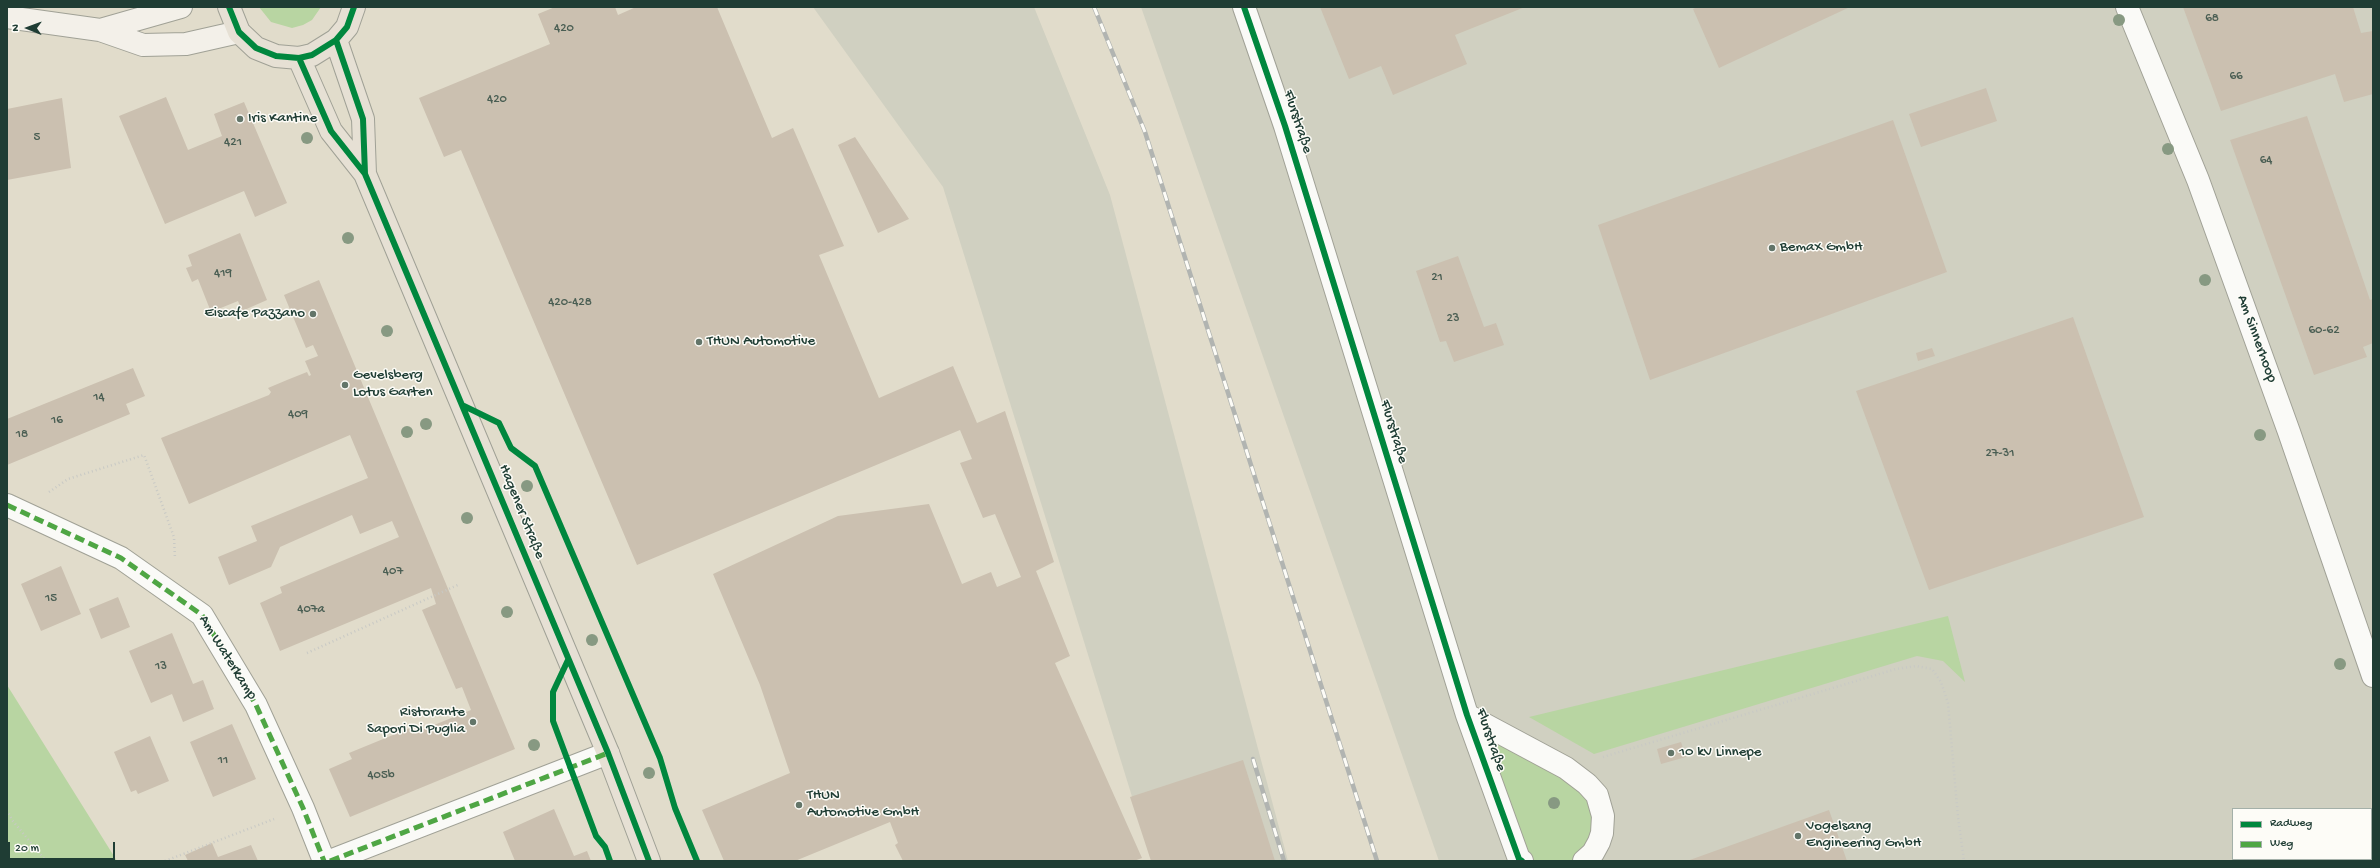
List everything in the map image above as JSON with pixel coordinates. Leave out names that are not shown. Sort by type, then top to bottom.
[{"type":"main road","points":[[229,7],[239,32],[256,48],[276,56],[299,58],[318,52],[336,40],[347,27],[354,7]]},
{"type":"main road","name":"Hagener Straße","points":[[336,40],[363,119],[365,174]]},
{"type":"main road","name":"Hagener Straße","points":[[299,58],[331,131],[365,174],[608,753],[649,861]]},
{"type":"street","points":[[100,30],[181,7]]},
{"type":"street","name":"Flurstraße","points":[[1244,7],[1285,126],[1467,715],[1518,859],[1522,861]]},
{"type":"street","name":"Am Sinnerhoop","points":[[2127,7],[2198,180],[2289,432],[2373,676]]},
{"type":"street","points":[[7,17],[100,30],[143,45],[164,46],[239,32]]},
{"type":"street","name":"Am Waterkamp","points":[[16,510],[121,558],[202,615],[256,705],[303,808],[324,861]]},
{"type":"street","name":"Flurstraße","points":[[1467,715],[1566,768],[1587,784],[1596,796],[1603,816],[1602,833],[1599,842],[1584,861]]},
{"type":"street","points":[[330,861],[608,753]]},
{"type":"path","points":[[16,510],[48,493],[68,479],[144,455],[174,537],[175,576],[168,591]]},
{"type":"path","points":[[307,653],[460,584]]},
{"type":"path","points":[[1566,768],[1896,669],[1916,666],[1932,669],[1941,682],[1948,703],[1958,817],[1964,861]]},
{"type":"path","points":[[165,861],[303,808]]},
{"type":"path","points":[[7,810],[12,820],[46,861]]},
{"type":"shaded area","points":[[813,7],[1034,7],[1110,195],[1288,861],[1152,861],[943,187]]},
{"type":"shaded area","points":[[1141,7],[2373,7],[2373,861],[1439,861]]},
{"type":"green space","points":[[259,7],[321,7],[312,20],[303,25],[292,28],[271,22]]},
{"type":"green space","points":[[1948,616],[1965,682],[1943,661],[1917,656],[1594,754],[1529,717]]},
{"type":"green space","points":[[7,685],[117,861],[7,861]]},
{"type":"green space","points":[[1473,721],[1565,770],[1600,816],[1580,861],[1526,861]]},
{"type":"building","points":[[555,7],[615,7],[618,15],[636,7],[717,7],[772,138],[793,128],[844,246],[819,255],[879,398],[953,366],[977,423],[1005,411],[1054,562],[1036,571],[1070,656],[1055,663],[1142,858],[1134,861],[903,861],[895,845],[898,843],[890,822],[795,861],[724,861],[702,810],[790,773],[760,685],[713,574],[838,516],[929,504],[962,584],[991,572],[997,587],[1021,577],[995,514],[983,518],[960,463],[972,459],[960,430],[637,565],[461,150],[444,157],[419,98],[550,44],[538,14]]},
{"type":"building","points":[[1320,7],[1525,7],[1455,35],[1467,64],[1393,95],[1381,66],[1349,79]]},
{"type":"building","points":[[1697,7],[1850,7],[1719,68],[1693,9]]},
{"type":"building","points":[[2183,7],[2353,7],[2361,33],[2373,31],[2373,94],[2344,102],[2335,74],[2221,111]]},
{"type":"building","points":[[1986,88],[1997,121],[1921,147],[1909,114]]},
{"type":"building","points":[[166,97],[188,150],[222,136],[214,114],[244,102],[287,203],[255,217],[244,191],[165,224],[119,116]]},
{"type":"building","points":[[62,98],[71,168],[7,180],[7,109]]},
{"type":"building","points":[[2307,116],[2370,300],[2373,299],[2373,343],[2363,347],[2367,357],[2314,375],[2230,140]]},
{"type":"building","name":"BemaX GmbH","points":[[1893,120],[1947,272],[1650,380],[1598,225]]},
{"type":"building","points":[[855,137],[909,219],[878,233],[838,145]]},
{"type":"building","points":[[240,233],[267,300],[242,311],[238,301],[211,312],[198,279],[192,282],[186,268],[192,266],[188,255]]},
{"type":"building","points":[[1458,256],[1484,327],[1496,323],[1504,345],[1454,362],[1446,341],[1440,342],[1416,271]]},
{"type":"building","points":[[319,280],[515,749],[350,817],[329,769],[352,759],[349,753],[410,728],[412,734],[471,710],[462,687],[456,689],[422,610],[436,604],[431,588],[280,651],[260,603],[282,593],[280,587],[399,537],[392,521],[360,534],[352,515],[280,547],[271,567],[229,585],[218,557],[257,541],[251,526],[368,478],[350,435],[189,504],[161,438],[269,395],[271,392],[268,388],[287,380],[307,372],[309,376],[311,375],[305,361],[318,356],[313,345],[306,348],[284,295]]},
{"type":"building","points":[[2073,317],[2144,517],[1929,590],[1856,391]]},
{"type":"building","points":[[1932,348],[1935,356],[1918,361],[1916,353]]},
{"type":"building","points":[[133,368],[145,396],[126,404],[130,414],[7,465],[7,419]]},
{"type":"building","points":[[61,566],[81,614],[41,631],[21,584]]},
{"type":"building","points":[[118,597],[130,627],[101,639],[89,609]]},
{"type":"building","points":[[172,633],[193,684],[203,680],[214,709],[183,722],[172,694],[151,703],[129,651]]},
{"type":"building","points":[[232,724],[256,779],[213,797],[190,742]]},
{"type":"building","points":[[150,736],[169,781],[138,794],[136,790],[131,792],[114,752]]},
{"type":"building","name":"10 kV Linnepe","points":[[1681,742],[1686,757],[1661,764],[1657,749]]},
{"type":"building","points":[[1243,760],[1275,861],[1151,861],[1130,797]]},
{"type":"building","points":[[554,809],[574,856],[587,851],[591,861],[515,861],[503,832]]},
{"type":"building","name":"Vogelsang Engineering GmbH","points":[[1829,810],[1847,861],[1687,861]]},
{"type":"building","points":[[212,843],[218,857],[251,845],[258,861],[188,861],[185,855]]},
{"type":"railway","points":[[1094,7],[1145,132],[1377,861]]},
{"type":"railway","points":[[1253,759],[1284,861]]},
{"type":"marked path","points":[[7,505],[121,558],[202,615],[256,705],[303,808],[324,861]]},
{"type":"marked path","points":[[330,861],[608,753]]},
{"type":"cycle path","points":[[229,7],[239,32],[256,48],[276,56],[299,58],[312,55],[336,40],[347,27],[354,7]]},
{"type":"cycle path","points":[[1244,7],[1285,126],[1467,715],[1519,859],[1522,861]]},
{"type":"cycle path","points":[[336,40],[363,119],[365,174]]},
{"type":"cycle path","points":[[299,58],[331,131],[365,174],[608,753],[649,861]]},
{"type":"cycle path","points":[[464,406],[499,423],[511,448],[535,466],[660,758],[675,808],[697,861]]},
{"type":"cycle path","points":[[568,660],[553,692],[553,721],[596,836],[605,847],[610,861]]},
{"type":"place","name":"Iris Kantine","points":[[240,119]]},
{"type":"place","name":"BemaX GmbH","points":[[1772,248]]},
{"type":"place","name":"Eiscafe Pazzano","points":[[313,314]]},
{"type":"place","name":"THUN Automotive","points":[[699,342]]},
{"type":"place","name":"Gevelsberg Lotus Garten","points":[[345,385]]},
{"type":"place","name":"Ristorante Sapori Di Puglia","points":[[473,722]]},
{"type":"place","name":"10 kV Linnepe","points":[[1671,753]]},
{"type":"place","name":"THUN Automotive GmbH","points":[[799,805]]},
{"type":"place","name":"Vogelsang Engineering GmbH","points":[[1798,836]]}]
